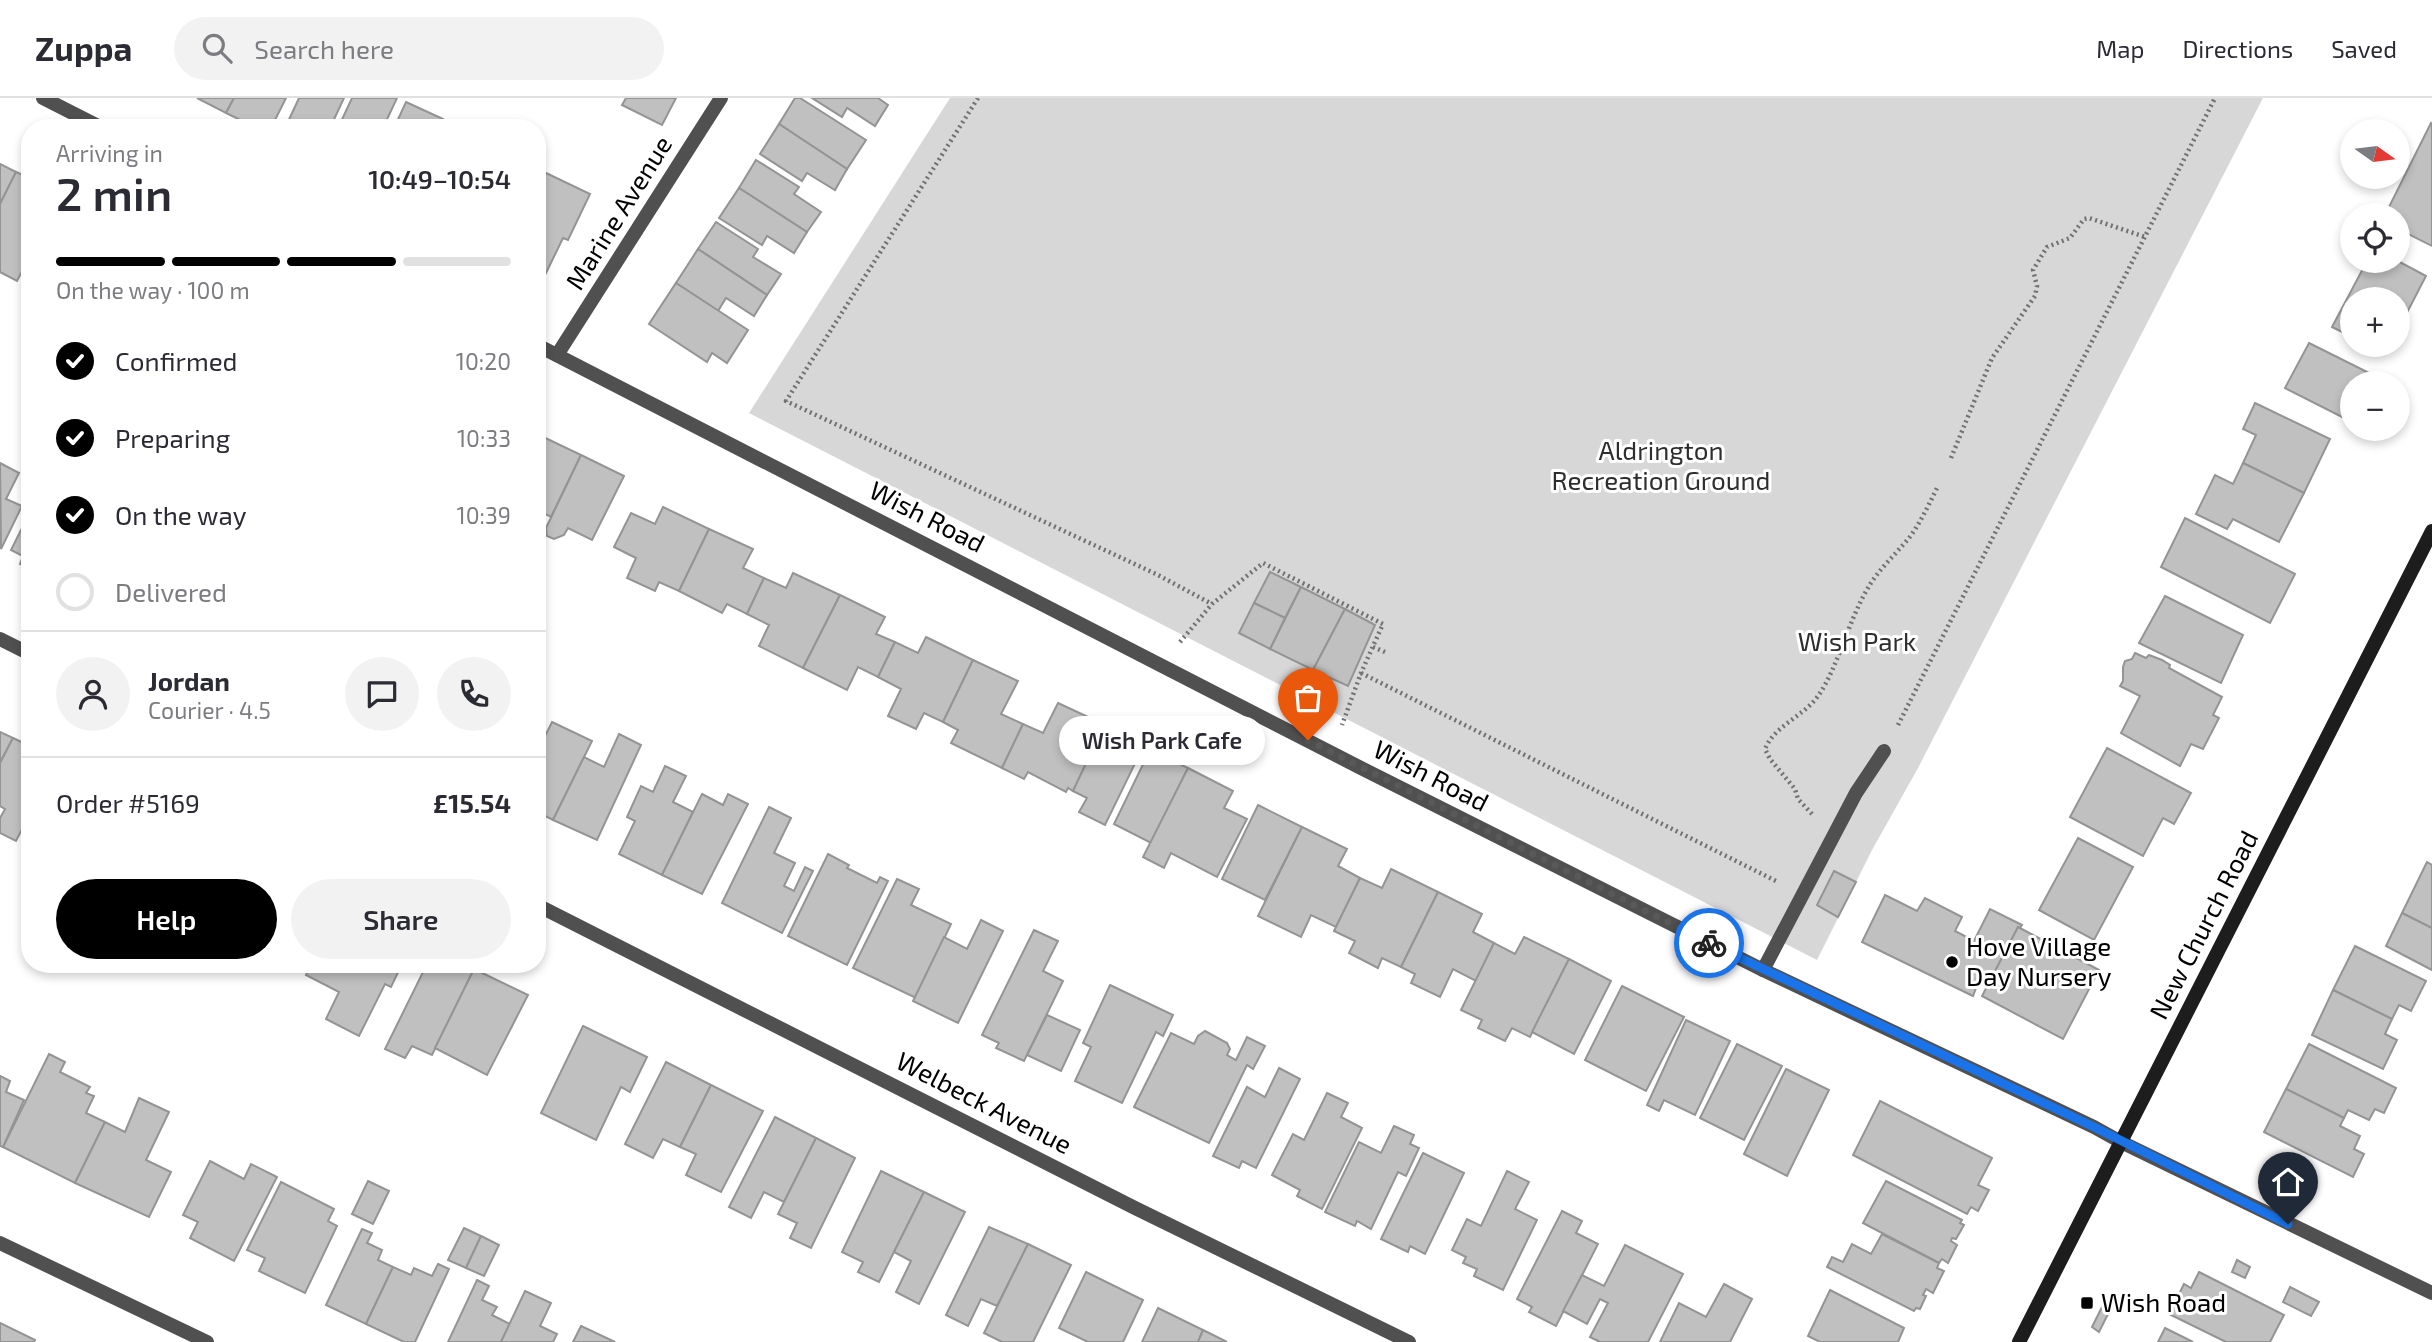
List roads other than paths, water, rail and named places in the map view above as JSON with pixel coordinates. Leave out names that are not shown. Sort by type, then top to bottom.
[{"type":"main road","name":"New Church Road","points":[[2019,1342],[2432,531]]},
{"type":"street","points":[[43,98],[84,119]]},
{"type":"street","name":"Marine Avenue","points":[[557,355],[721,98]]},
{"type":"street","name":"Wish Road","points":[[546,350],[1332,753],[1763,970],[2094,1127],[2432,1293]]},
{"type":"street","points":[[0,639],[21,650]]},
{"type":"street","points":[[1763,970],[1856,793],[1884,751]]},
{"type":"street","name":"Welbeck Avenue","points":[[546,910],[1135,1208],[1409,1342]]},
{"type":"street","points":[[0,1243],[207,1342]]},
{"type":"place","name":"Wish Park Cafe","points":[[1308,740]]},
{"type":"place","name":"Hove Village Day Nursery","points":[[1952,962]]},
{"type":"place","name":"Wish Road","points":[[2087,1303]]},
{"type":"park label","name":"Aldrington Recreation Ground","points":[[1661,466]]},
{"type":"park label","name":"Wish Park","points":[[1857,642]]}]
